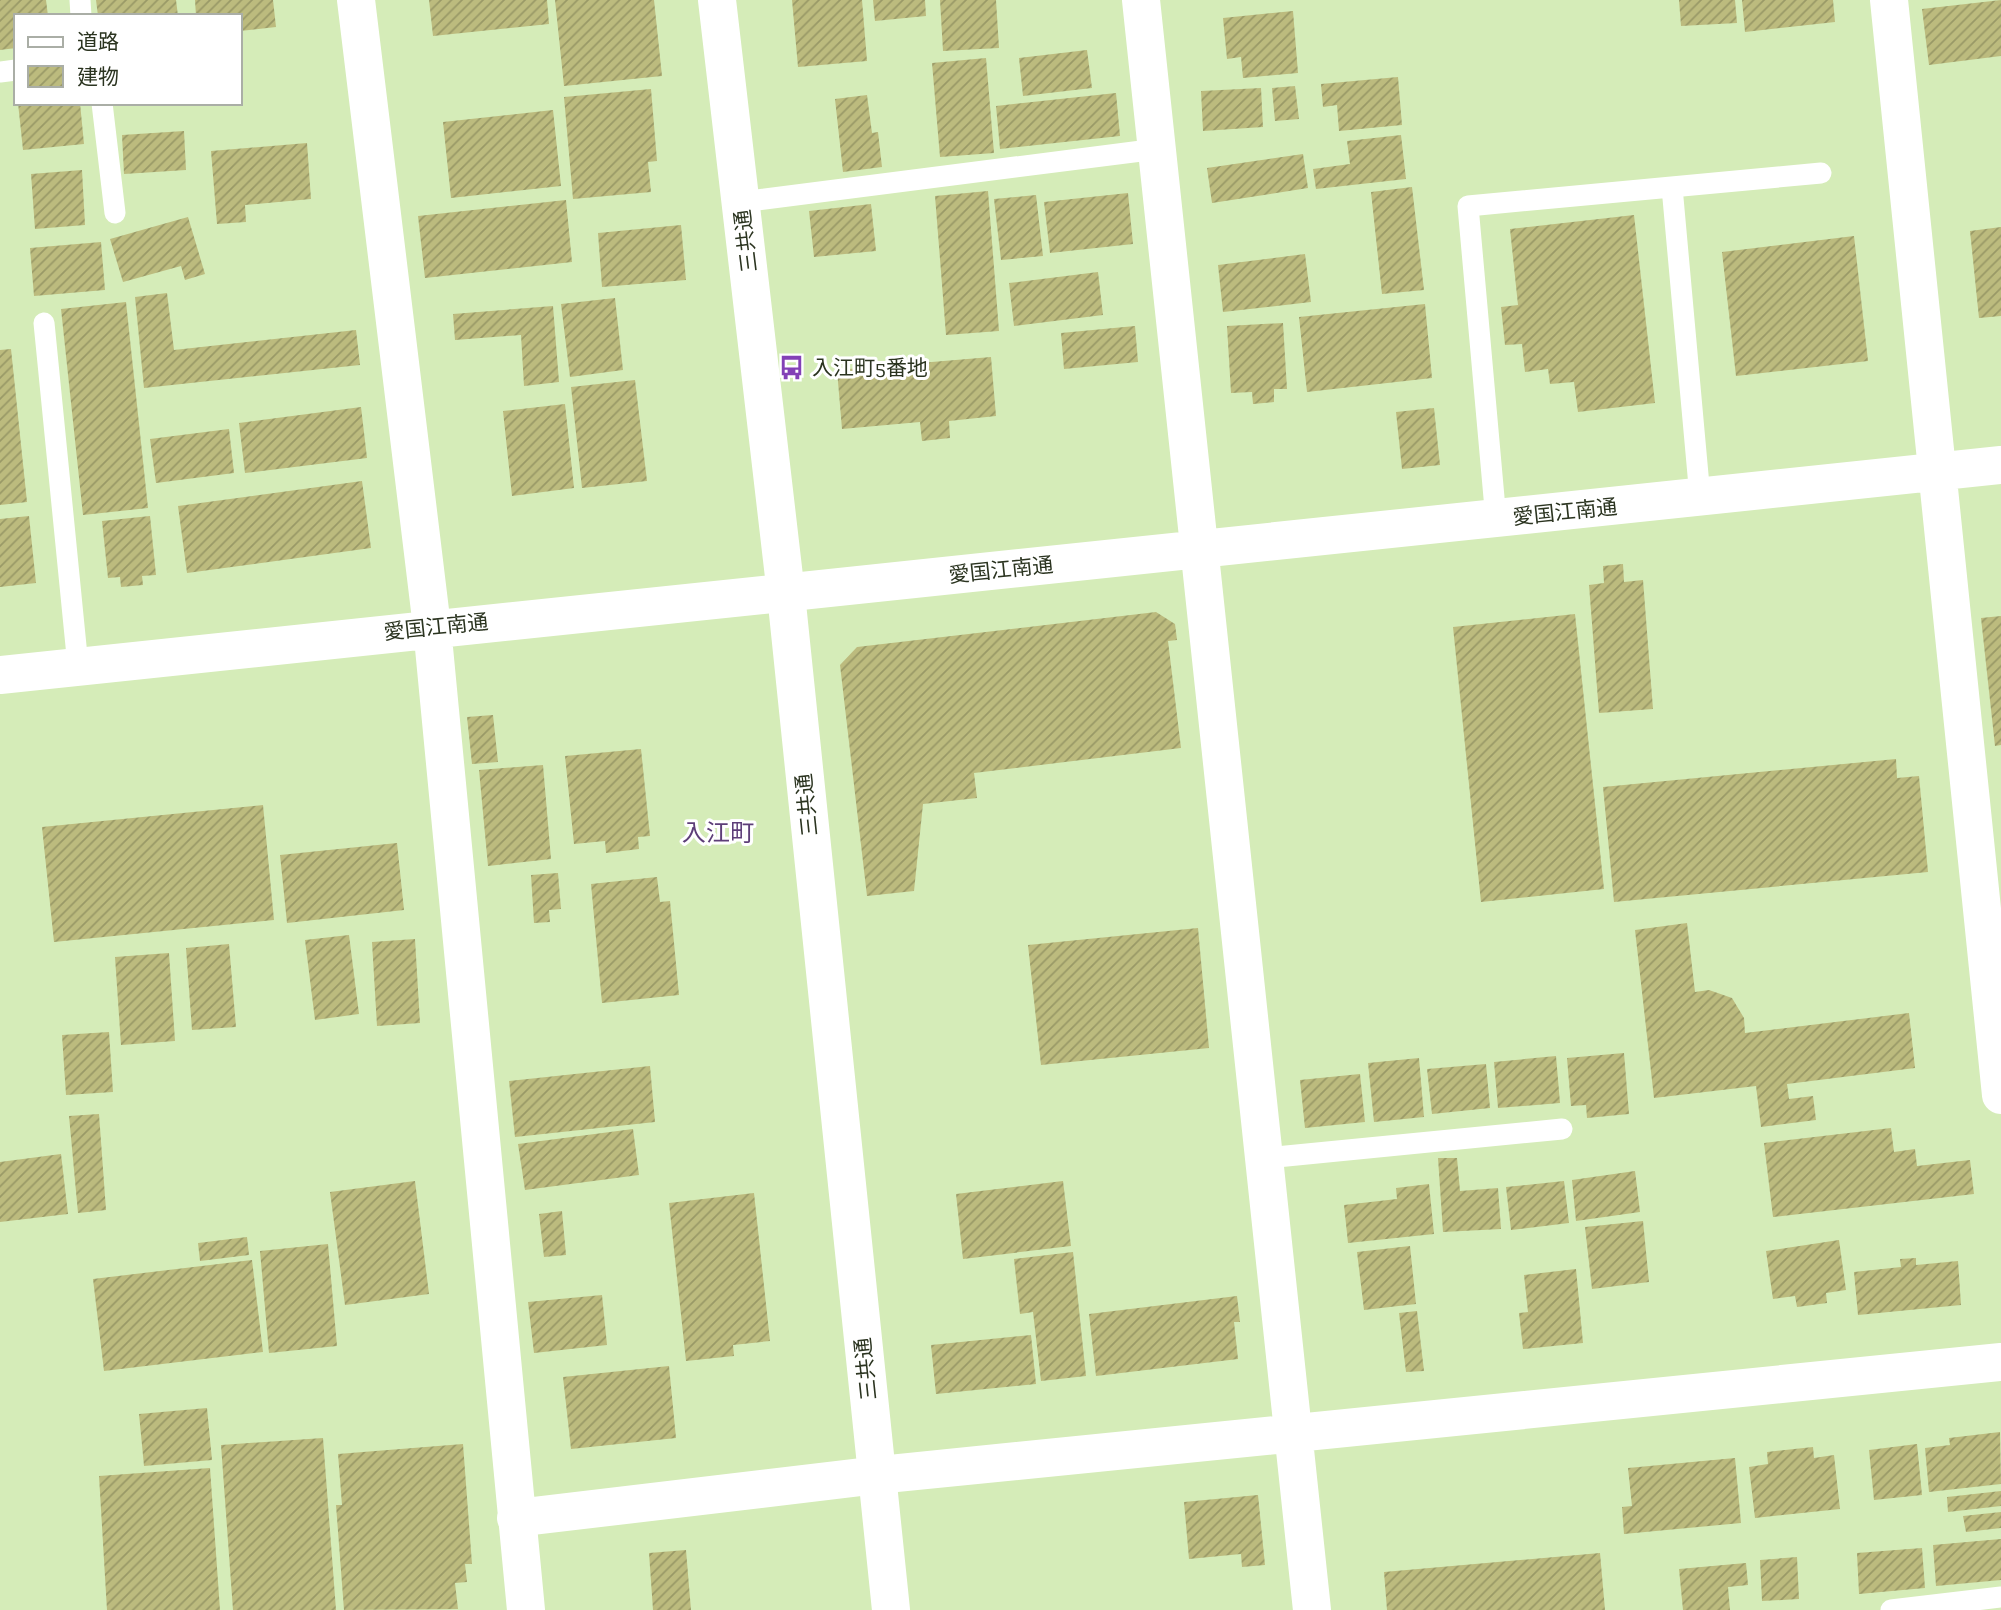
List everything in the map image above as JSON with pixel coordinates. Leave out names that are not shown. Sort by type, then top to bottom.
[{"type":"street","points":[[356,0],[432,627],[526,1610]]},
{"type":"street","name":"三共通","points":[[717,0],[786,594],[891,1610]]},
{"type":"street","points":[[1141,0],[1312,1610]]},
{"type":"street","points":[[1889,0],[2001,1095]]},
{"type":"street","name":"愛国江南通","points":[[0,675],[432,627],[786,594],[2001,465]]},
{"type":"street","points":[[516,1518],[878,1475],[2001,1362]]},
{"type":"lane","points":[[102,105],[115,213]]},
{"type":"lane","points":[[741,202],[1157,149]]},
{"type":"lane","points":[[1496,520],[1468,206],[1821,173]]},
{"type":"lane","points":[[1672,187],[1700,497]]},
{"type":"lane","points":[[44,323],[78,666]]},
{"type":"lane","points":[[1266,1158],[1562,1129]]},
{"type":"lane","points":[[1891,1610],[2001,1597]]},
{"type":"building","points":[[0,0],[46,0],[48,14],[14,14],[14,48],[0,50]]},
{"type":"building","points":[[96,0],[176,0],[178,14],[98,14]]},
{"type":"building","points":[[195,0],[273,0],[276,27],[242,31],[242,14],[196,14]]},
{"type":"building","points":[[429,0],[547,0],[549,24],[433,36]]},
{"type":"building","points":[[555,0],[654,0],[662,76],[564,86]]},
{"type":"building","points":[[792,0],[862,0],[867,61],[798,67]]},
{"type":"building","points":[[873,0],[925,0],[926,16],[875,21]]},
{"type":"building","points":[[940,0],[996,0],[999,48],[943,51]]},
{"type":"building","points":[[1679,0],[1735,0],[1737,23],[1681,26]]},
{"type":"building","points":[[1742,0],[1833,0],[1835,22],[1745,32]]},
{"type":"building","points":[[2001,0],[2001,56],[1929,65],[1922,9]]},
{"type":"building","points":[[1293,11],[1298,73],[1243,78],[1241,57],[1227,59],[1223,18]]},
{"type":"building","points":[[1087,50],[1092,88],[1023,96],[1019,58]]},
{"type":"building","points":[[986,58],[994,153],[940,157],[932,63]]},
{"type":"building","points":[[1398,77],[1402,125],[1339,131],[1337,105],[1323,107],[1321,84]]},
{"type":"building","points":[[1295,86],[1299,119],[1275,121],[1272,88]]},
{"type":"building","points":[[1261,88],[1263,127],[1203,131],[1201,91]]},
{"type":"building","points":[[651,89],[657,161],[648,162],[651,192],[573,199],[564,97]]},
{"type":"building","points":[[1116,93],[1120,136],[1000,149],[996,106]]},
{"type":"building","points":[[867,95],[872,133],[878,132],[882,167],[843,172],[835,99]]},
{"type":"building","points":[[18,105],[80,105],[84,144],[23,150]]},
{"type":"building","points":[[553,110],[561,186],[451,198],[443,122]]},
{"type":"building","points":[[184,131],[186,170],[124,174],[122,135]]},
{"type":"building","points":[[1401,135],[1406,179],[1316,189],[1313,169],[1350,164],[1347,141]]},
{"type":"building","points":[[307,143],[311,199],[245,205],[246,222],[217,224],[211,151]]},
{"type":"building","points":[[1303,154],[1308,188],[1212,203],[1207,168]]},
{"type":"building","points":[[82,170],[85,225],[35,229],[31,174]]},
{"type":"building","points":[[1412,187],[1424,290],[1382,294],[1371,192]]},
{"type":"building","points":[[988,191],[999,331],[946,335],[935,196]]},
{"type":"building","points":[[1128,193],[1133,244],[1050,253],[1044,202]]},
{"type":"building","points":[[1036,195],[1043,256],[1001,260],[994,199]]},
{"type":"building","points":[[566,200],[572,262],[425,278],[418,216]]},
{"type":"building","points":[[871,204],[876,251],[814,257],[809,211]]},
{"type":"building","points":[[1634,215],[1655,403],[1578,412],[1574,382],[1550,384],[1548,369],[1525,372],[1522,344],[1505,345],[1501,307],[1518,305],[1510,229]]},
{"type":"building","points":[[188,217],[205,274],[185,280],[181,266],[123,282],[110,239]]},
{"type":"building","points":[[681,225],[686,280],[602,287],[598,233]]},
{"type":"building","points":[[2001,227],[2001,316],[1979,318],[1970,231]]},
{"type":"building","points":[[1854,236],[1868,361],[1736,376],[1722,252]]},
{"type":"building","points":[[101,242],[105,290],[34,296],[30,248]]},
{"type":"building","points":[[1305,254],[1311,302],[1223,312],[1218,265]]},
{"type":"building","points":[[1098,272],[1103,315],[1014,326],[1009,283]]},
{"type":"building","points":[[167,293],[174,350],[356,330],[360,365],[144,388],[135,297]]},
{"type":"building","points":[[615,298],[623,370],[570,377],[561,304]]},
{"type":"building","points":[[126,302],[148,508],[83,515],[61,309]]},
{"type":"building","points":[[1425,304],[1432,378],[1307,392],[1299,317]]},
{"type":"building","points":[[553,306],[559,382],[524,386],[521,335],[455,340],[453,314]]},
{"type":"building","points":[[1283,323],[1287,389],[1274,389],[1274,402],[1253,404],[1252,392],[1231,393],[1227,326]]},
{"type":"building","points":[[1135,326],[1138,362],[1064,369],[1061,333]]},
{"type":"building","points":[[11,349],[27,502],[0,505],[0,350]]},
{"type":"building","points":[[991,357],[996,416],[949,421],[950,438],[922,441],[920,422],[842,429],[837,370]]},
{"type":"building","points":[[635,380],[647,481],[582,488],[571,387]]},
{"type":"building","points":[[565,404],[574,488],[512,496],[503,411]]},
{"type":"building","points":[[361,407],[367,458],[245,473],[239,423]]},
{"type":"building","points":[[1434,408],[1440,465],[1402,469],[1396,412]]},
{"type":"building","points":[[229,429],[234,473],[156,483],[150,439]]},
{"type":"building","points":[[362,481],[371,548],[187,573],[178,506]]},
{"type":"building","points":[[29,516],[36,583],[0,587],[0,519]]},
{"type":"building","points":[[150,516],[156,575],[142,576],[143,585],[121,587],[120,577],[108,578],[102,521]]},
{"type":"building","points":[[1623,564],[1624,582],[1643,580],[1653,709],[1599,713],[1589,585],[1604,583],[1603,566]]},
{"type":"building","points":[[1156,612],[1175,624],[1177,640],[1168,641],[1181,748],[974,773],[977,798],[923,804],[914,891],[867,896],[840,665],[857,647]]},
{"type":"building","points":[[1575,614],[1604,889],[1481,902],[1453,627]]},
{"type":"building","points":[[2001,616],[2001,745],[1995,746],[1981,618]]},
{"type":"building","points":[[493,715],[498,762],[472,764],[467,717]]},
{"type":"building","points":[[641,749],[650,836],[638,837],[639,849],[606,853],[605,841],[574,844],[565,756]]},
{"type":"building","points":[[1896,759],[1897,778],[1919,776],[1928,872],[1614,902],[1603,787]]},
{"type":"building","points":[[543,765],[551,859],[488,866],[479,770]]},
{"type":"building","points":[[263,805],[274,920],[54,942],[42,827]]},
{"type":"building","points":[[397,843],[404,910],[287,923],[280,855]]},
{"type":"building","points":[[558,873],[561,909],[549,910],[550,922],[534,923],[531,875]]},
{"type":"building","points":[[657,877],[660,902],[670,901],[679,995],[602,1003],[591,884]]},
{"type":"building","points":[[1687,923],[1695,992],[1709,990],[1732,998],[1744,1018],[1745,1033],[1909,1013],[1915,1068],[1787,1084],[1789,1099],[1813,1096],[1816,1120],[1761,1127],[1756,1086],[1654,1098],[1635,930]]},
{"type":"building","points":[[1198,928],[1209,1048],[1041,1065],[1028,945]]},
{"type":"building","points":[[349,935],[359,1014],[315,1020],[305,940]]},
{"type":"building","points":[[415,939],[420,1023],[377,1026],[372,942]]},
{"type":"building","points":[[229,944],[236,1027],[192,1030],[186,948]]},
{"type":"building","points":[[169,953],[175,1041],[121,1045],[115,957]]},
{"type":"building","points":[[109,1032],[113,1092],[66,1095],[62,1035]]},
{"type":"building","points":[[1624,1053],[1629,1114],[1587,1118],[1586,1105],[1571,1106],[1567,1058]]},
{"type":"building","points":[[1556,1056],[1560,1103],[1498,1108],[1494,1062]]},
{"type":"building","points":[[1419,1058],[1424,1117],[1374,1122],[1368,1063]]},
{"type":"building","points":[[1486,1064],[1490,1108],[1432,1114],[1427,1069]]},
{"type":"building","points":[[650,1066],[655,1122],[515,1137],[509,1081]]},
{"type":"building","points":[[1360,1074],[1365,1122],[1305,1128],[1300,1080]]},
{"type":"building","points":[[99,1114],[106,1210],[78,1213],[69,1116]]},
{"type":"building","points":[[1891,1128],[1894,1152],[1915,1149],[1917,1166],[1970,1160],[1974,1194],[1773,1217],[1764,1143]]},
{"type":"building","points":[[633,1129],[639,1175],[525,1190],[518,1144]]},
{"type":"building","points":[[61,1154],[68,1214],[0,1222],[0,1162]]},
{"type":"building","points":[[1438,1158],[1457,1158],[1460,1191],[1498,1188],[1501,1229],[1443,1232]]},
{"type":"building","points":[[1635,1171],[1640,1212],[1576,1221],[1572,1180]]},
{"type":"building","points":[[415,1181],[429,1294],[345,1305],[330,1192]]},
{"type":"building","points":[[1063,1181],[1071,1246],[963,1259],[956,1194]]},
{"type":"building","points":[[1564,1181],[1569,1223],[1511,1230],[1506,1187]]},
{"type":"building","points":[[1429,1184],[1434,1234],[1348,1243],[1344,1205],[1397,1199],[1396,1188]]},
{"type":"building","points":[[754,1193],[770,1341],[733,1345],[734,1356],[686,1361],[669,1203]]},
{"type":"building","points":[[562,1211],[566,1255],[544,1257],[539,1214]]},
{"type":"building","points":[[1643,1221],[1649,1282],[1592,1289],[1585,1227]]},
{"type":"building","points":[[247,1237],[249,1255],[200,1261],[198,1243]]},
{"type":"building","points":[[1839,1240],[1846,1290],[1826,1293],[1827,1303],[1797,1307],[1795,1296],[1773,1299],[1766,1251]]},
{"type":"building","points":[[328,1244],[337,1346],[269,1353],[260,1251]]},
{"type":"building","points":[[1410,1246],[1416,1304],[1364,1310],[1357,1252]]},
{"type":"building","points":[[1073,1252],[1086,1376],[1041,1381],[1033,1312],[1020,1314],[1014,1259]]},
{"type":"building","points":[[1916,1258],[1916,1265],[1958,1261],[1961,1305],[1858,1315],[1854,1272],[1901,1267],[1900,1259]]},
{"type":"building","points":[[252,1260],[263,1352],[104,1371],[93,1279]]},
{"type":"building","points":[[1576,1269],[1583,1343],[1523,1349],[1519,1313],[1528,1312],[1524,1275]]},
{"type":"building","points":[[602,1295],[607,1345],[534,1353],[528,1302]]},
{"type":"building","points":[[1237,1296],[1240,1322],[1234,1322],[1238,1359],[1096,1376],[1089,1314]]},
{"type":"building","points":[[1417,1311],[1424,1371],[1406,1372],[1399,1313]]},
{"type":"building","points":[[1031,1335],[1036,1384],[936,1394],[931,1345]]},
{"type":"building","points":[[669,1366],[676,1438],[571,1449],[563,1377]]},
{"type":"building","points":[[207,1408],[212,1460],[144,1466],[139,1414]]},
{"type":"building","points":[[2000,1432],[2001,1484],[1929,1492],[1925,1448],[1950,1445],[1949,1438]]},
{"type":"building","points":[[323,1438],[336,1610],[233,1610],[221,1445]]},
{"type":"building","points":[[463,1444],[472,1564],[465,1564],[467,1582],[455,1583],[458,1609],[344,1610],[336,1505],[342,1505],[338,1454]]},
{"type":"building","points":[[1917,1444],[1922,1495],[1874,1500],[1869,1450]]},
{"type":"building","points":[[1813,1447],[1814,1458],[1834,1455],[1840,1509],[1755,1518],[1749,1467],[1768,1464],[1767,1452]]},
{"type":"building","points":[[1735,1458],[1741,1523],[1624,1534],[1622,1507],[1632,1506],[1628,1468]]},
{"type":"building","points":[[210,1468],[220,1610],[107,1610],[99,1476]]},
{"type":"building","points":[[2001,1491],[2001,1506],[1948,1512],[1947,1497]]},
{"type":"building","points":[[1258,1495],[1265,1565],[1242,1567],[1241,1554],[1189,1559],[1184,1502]]},
{"type":"building","points":[[2001,1512],[2001,1528],[1966,1532],[1963,1516]]},
{"type":"building","points":[[2001,1539],[2001,1580],[1936,1586],[1933,1545]]},
{"type":"building","points":[[1922,1548],[1925,1588],[1859,1594],[1857,1553]]},
{"type":"building","points":[[686,1550],[691,1610],[653,1610],[649,1553]]},
{"type":"building","points":[[1600,1553],[1605,1610],[1387,1610],[1384,1572]]},
{"type":"building","points":[[1797,1557],[1799,1599],[1762,1601],[1760,1560]]},
{"type":"building","points":[[1746,1563],[1748,1585],[1728,1587],[1730,1610],[1683,1610],[1679,1569]]},
{"type":"place","name":"入江町5番地","points":[[792,368]]},
{"type":"district","name":"入江町","points":[[718,833]]}]
